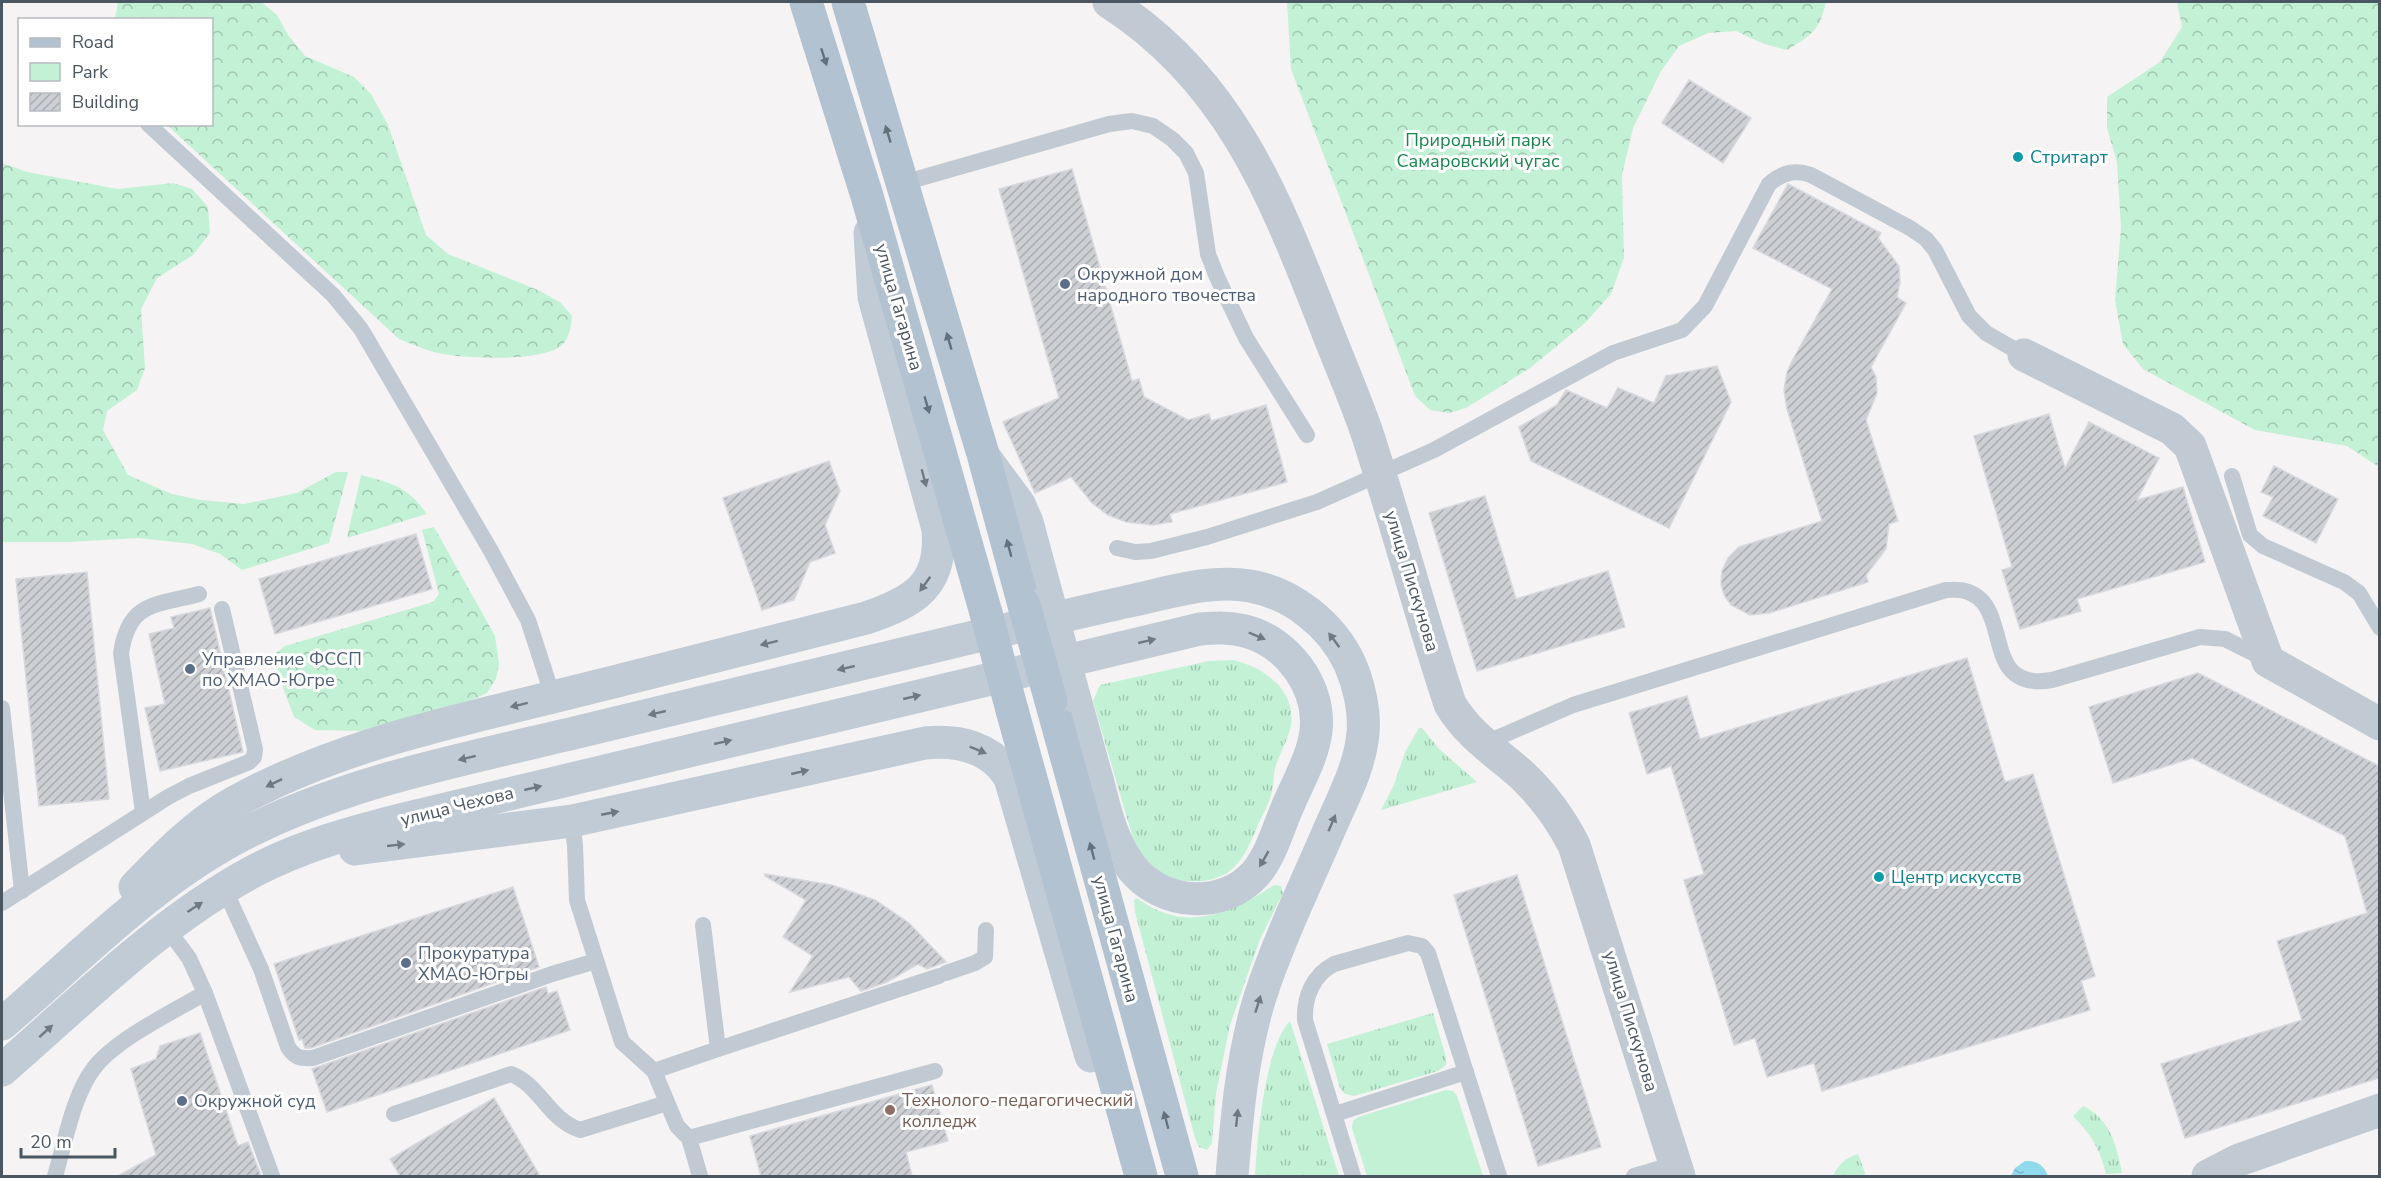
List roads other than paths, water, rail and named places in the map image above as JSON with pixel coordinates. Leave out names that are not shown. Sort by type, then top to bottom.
[{"type":"main road","name":"улица Гагарина","points":[[806,2],[867,196],[1080,954]]},
{"type":"main road","points":[[848,2],[903,183]]},
{"type":"main road","name":"улица Гагарина","points":[[903,183],[982,454],[1036,602],[1061,708],[1182,1176]]},
{"type":"main road","points":[[12,1007],[197,827],[234,803],[327,759],[404,735],[867,618],[908,602],[922,591],[934,571],[939,550],[938,529],[874,297],[867,196]]},
{"type":"main road","points":[[12,1007],[174,877],[215,850],[292,811],[343,792],[460,760],[964,639],[1188,588],[1222,584],[1249,586],[1274,592],[1298,605],[1319,621],[1335,640],[1349,664],[1363,711],[1364,729],[1356,768],[1278,949],[1250,1032],[1240,1087],[1232,1176]]},
{"type":"main road","name":"улица Чехова","points":[[2,1070],[166,927],[224,888],[286,856],[349,834],[393,822],[1200,629],[1223,628],[1246,631],[1266,639],[1292,660],[1313,697],[1317,716],[1316,732],[1311,752],[1266,858],[1255,874],[1239,887],[1218,896],[1196,899],[1175,897],[1144,882],[1122,854],[1061,708]]},
{"type":"main road","points":[[256,870],[357,849],[572,821],[925,743],[958,743],[985,752],[1004,768],[1016,794],[1102,1093],[1139,1176]]},
{"type":"main road","points":[[1035,858],[1080,954],[1139,1176]]},
{"type":"street","name":"улица Пискунова","points":[[1109,2],[1158,37],[1196,75],[1245,144],[1268,188],[1302,267],[1365,429],[1450,704],[1457,717],[1483,744],[1539,791],[1563,824],[1574,845],[1677,1170]]},
{"type":"street","points":[[2024,356],[2172,429],[2190,446],[2268,661],[2379,724]]},
{"type":"street","points":[[2208,1176],[2239,1160],[2379,1110]]},
{"type":"lane","points":[[903,183],[1109,124],[1132,121],[1153,126],[1172,139],[1186,153],[1196,173],[1206,244],[1217,277],[1246,338],[1307,435]]},
{"type":"lane","points":[[150,126],[333,295],[361,329],[491,551],[528,620],[553,697]]},
{"type":"lane","points":[[1117,548],[1135,552],[1151,551],[1207,537],[1317,502],[1434,450],[1613,352],[1682,330],[1705,306],[1769,184],[1778,176],[1788,172],[1801,171],[1810,175],[1926,239],[1935,250],[1969,316],[1986,333],[2024,356]]},
{"type":"lane","points":[[2232,476],[2250,535],[2263,546],[2344,582],[2359,593],[2379,628]]},
{"type":"lane","points":[[1483,744],[1573,705],[1946,590],[1964,590],[1981,599],[1989,611],[2006,663],[2018,678],[2035,683],[2200,637],[2225,639],[2268,661]]},
{"type":"lane","points":[[143,812],[121,653],[124,633],[134,615],[144,609],[200,594]]},
{"type":"lane","points":[[2,903],[143,812],[189,786],[249,762],[254,757],[255,749],[222,609]]},
{"type":"lane","points":[[2,708],[22,891]]},
{"type":"lane","points":[[572,821],[576,857],[575,890],[622,1042],[654,1071],[677,1126],[689,1138],[700,1176]]},
{"type":"lane","points":[[224,888],[261,969],[288,1047],[292,1054],[301,1059],[313,1058],[552,974],[596,961]]},
{"type":"lane","points":[[704,925],[718,1049]]},
{"type":"lane","points":[[166,927],[189,958],[205,993],[272,1176]]},
{"type":"lane","points":[[654,1071],[975,963],[985,957],[986,930]]},
{"type":"lane","points":[[1353,1176],[1305,1020],[1306,997],[1317,976],[1334,964],[1408,943],[1422,946],[1428,953],[1499,1176]]},
{"type":"lane","points":[[55,1176],[81,1092],[93,1069],[110,1050],[205,993]]},
{"type":"lane","points":[[689,1138],[934,1071]]},
{"type":"lane","points":[[1335,1114],[1466,1072]]},
{"type":"lane","points":[[394,1114],[511,1074],[521,1078],[530,1086],[561,1121],[579,1130],[667,1103]]},
{"type":"lane","points":[[1634,1176],[1677,1170]]},
{"type":"water","points":[[2025,1161],[2039,1164],[2048,1176],[2011,1176],[2015,1168]]},
{"type":"place","name":"Стритарт","points":[[2018,157]]},
{"type":"place","name":"Окружной дом народного твочества","points":[[1065,284]]},
{"type":"place","name":"Управление ФССП по ХМАО-Югре","points":[[190,669]]},
{"type":"place","name":"Центр искусств","points":[[1879,877]]},
{"type":"place","name":"Прокуратура ХМАО-Югры","points":[[406,963]]},
{"type":"place","name":"Окружной суд","points":[[182,1101]]},
{"type":"place","name":"Технолого-педагогический колледж","points":[[890,1110]]},
{"type":"park label","name":"Природный парк Самаровский чугас","points":[[1478,150]]}]
